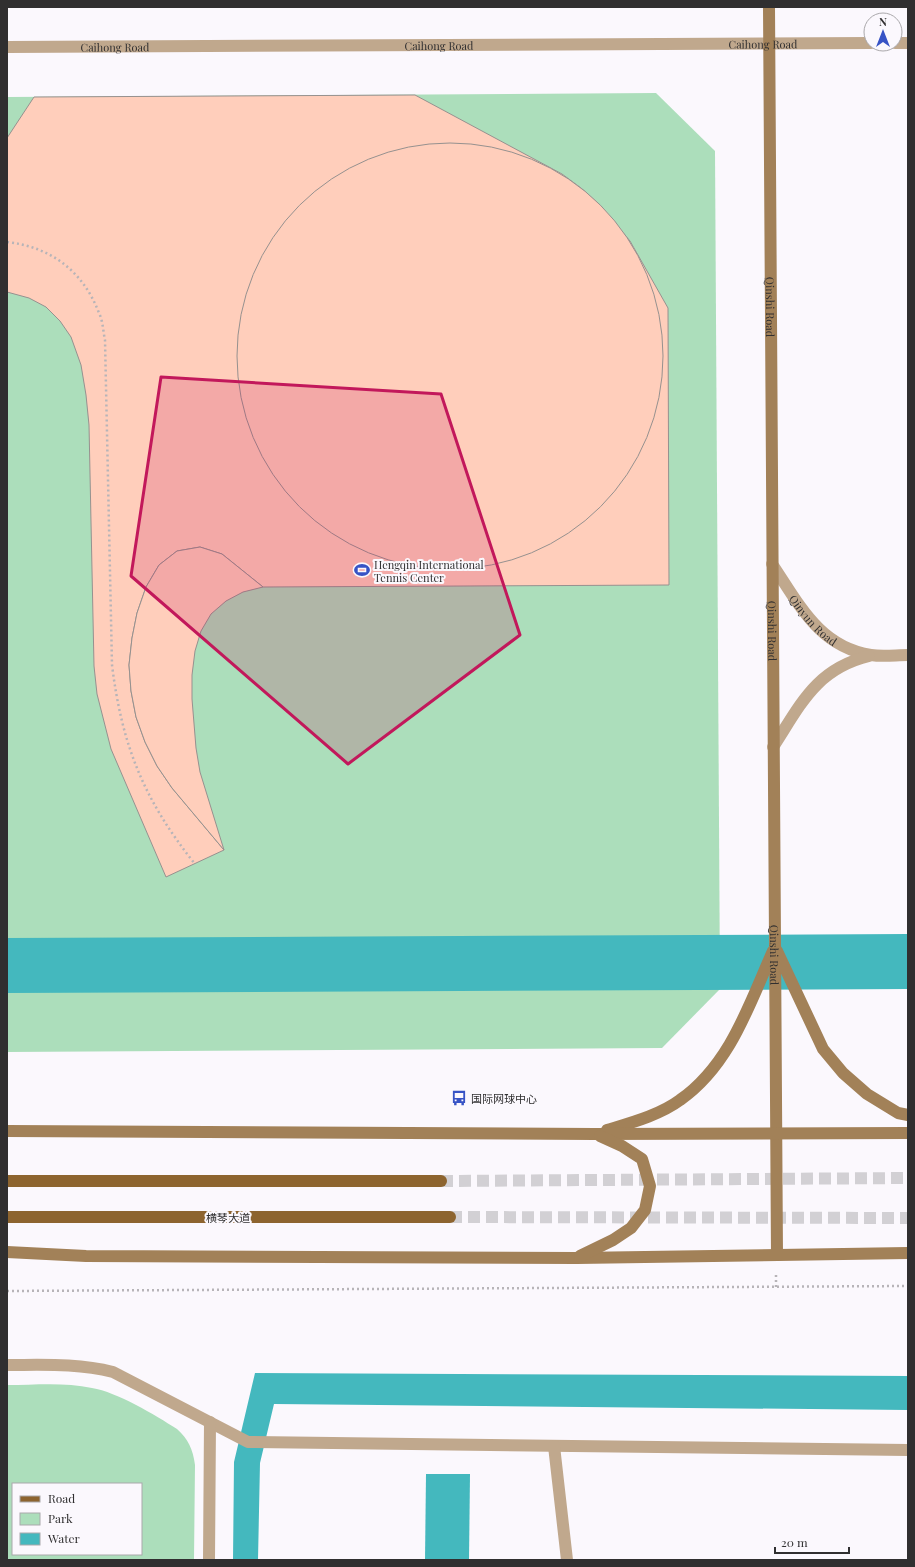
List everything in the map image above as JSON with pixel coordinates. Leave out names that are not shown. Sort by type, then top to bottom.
[{"type":"main road","name":"Qinshi Road","points":[[769,7],[777,1254]]},
{"type":"main road","points":[[775,947],[823,1049],[843,1073],[867,1094],[898,1113],[908,1115]]},
{"type":"main road","points":[[595,1134],[645,1118],[679,1101],[700,1084],[719,1062],[734,1039],[775,947]]},
{"type":"main road","points":[[7,1131],[595,1134],[908,1133]]},
{"type":"main road","points":[[577,1258],[613,1240],[631,1228],[645,1210],[650,1186],[642,1159],[622,1146],[595,1134]]},
{"type":"main road","points":[[7,1181],[441,1181]]},
{"type":"main road","name":"横琴大道","points":[[7,1217],[450,1216]]},
{"type":"main road","points":[[7,1252],[86,1256],[577,1258],[908,1253]]},
{"type":"main road","points":[[7,1261],[86,1256]]},
{"type":"street","name":"Caihong Road","points":[[7,47],[863,43]]},
{"type":"street","name":"Qinyun Road","points":[[772,564],[807,617],[817,628],[830,638],[857,652],[872,655],[908,655]]},
{"type":"street","name":"Qinyun Road","points":[[773,747],[807,694],[818,683],[843,665],[872,655]]},
{"type":"street","points":[[7,1365],[68,1365],[106,1370],[127,1378],[248,1442],[908,1450]]},
{"type":"street","points":[[209,1560],[210,1422]]},
{"type":"street","points":[[554,1446],[567,1560]]},
{"type":"path","points":[[7,242],[24,244],[49,253],[71,269],[88,289],[100,314],[105,340],[112,665],[116,696],[122,727],[143,786],[175,839],[195,864]]},
{"type":"path","points":[[7,1291],[908,1286]]},
{"type":"highlighted area","points":[[161,377],[441,394],[520,635],[348,764],[131,576]]},
{"type":"green space","name":"Hengqin International Tennis Center","points":[[656,93],[715,151],[720,989],[662,1048],[7,1052],[7,97]]},
{"type":"green space","points":[[7,1385],[71,1385],[102,1390],[136,1405],[177,1429],[187,1441],[191,1449],[195,1465],[194,1560],[7,1560]]},
{"type":"water","points":[[908,934],[908,989],[7,993],[7,938]]},
{"type":"water","points":[[255,1373],[908,1376],[908,1410],[274,1404],[260,1463],[258,1560],[233,1560],[234,1462]]},
{"type":"water","points":[[426,1474],[470,1474],[469,1560],[425,1560]]},
{"type":"building","points":[[415,95],[562,174],[581,188],[599,204],[630,241],[668,308],[669,585],[263,587],[222,554],[200,547],[177,551],[159,565],[146,587],[137,613],[129,665],[131,691],[136,717],[145,742],[157,766],[172,788],[224,850],[166,877],[111,749],[97,694],[94,666],[89,425],[81,365],[71,337],[60,321],[46,307],[29,298],[7,292],[7,138],[34,97]]},
{"type":"building","points":[[450,143],[492,147],[532,159],[569,179],[601,205],[627,237],[647,274],[659,314],[663,356],[659,398],[647,438],[627,475],[601,507],[569,533],[532,553],[492,565],[450,569],[408,565],[368,553],[331,533],[299,507],[273,475],[253,438],[241,398],[237,356],[241,314],[253,274],[273,237],[299,205],[331,179],[368,159],[408,147]]},
{"type":"building","points":[[200,547],[222,554],[263,587],[243,592],[226,601],[211,614],[201,631],[195,651],[192,675],[192,699],[196,748],[200,772],[224,850],[172,788],[157,766],[145,742],[136,717],[131,691],[129,665],[132,638],[137,613],[146,587],[159,565],[177,551]]},
{"type":"tunnel","points":[[441,1181],[908,1178]]},
{"type":"tunnel","points":[[450,1217],[908,1218]]},
{"type":"place","name":"Hengqin International Tennis Center","points":[[362,570]]},
{"type":"place","name":"国际网球中心","points":[[459,1098]]}]
